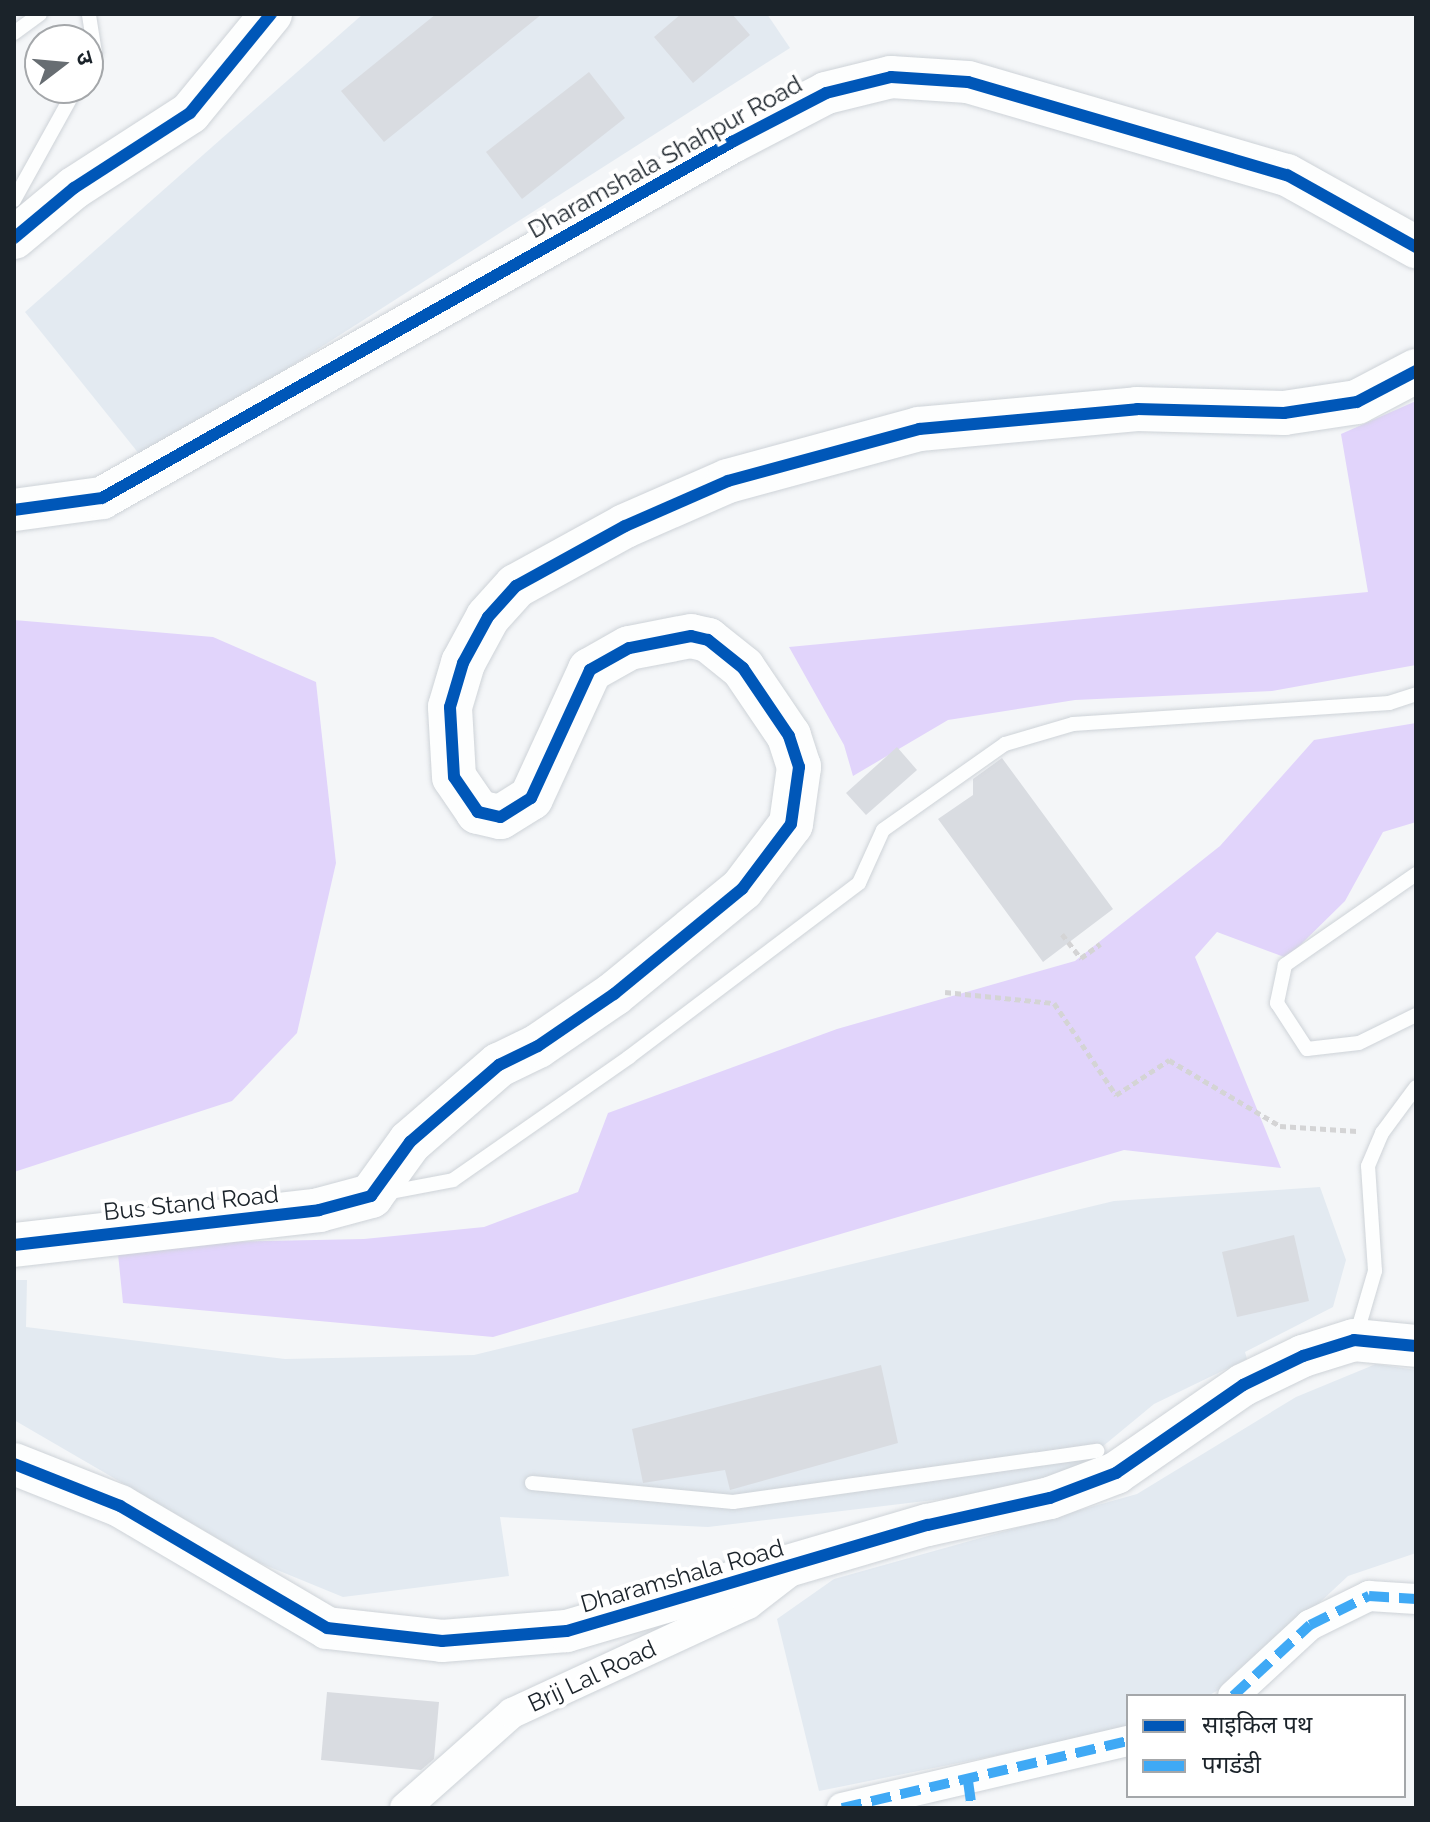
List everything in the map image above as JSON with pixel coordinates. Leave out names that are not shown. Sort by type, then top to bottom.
[{"type":"main road","points":[[14,238],[74,188],[190,113],[271,14]]},
{"type":"main road","name":"Dharamshala Shahpur Road","points":[[14,510],[102,498],[732,142],[826,93],[891,77],[968,82],[1287,175],[1416,247]]},
{"type":"main road","points":[[371,1196],[410,1142],[499,1065],[538,1046],[614,994],[742,889],[791,824],[799,767],[789,736],[743,668],[708,640],[691,636],[629,648],[590,670],[564,716],[531,798],[500,817],[478,812],[454,777],[450,707],[482,628],[516,586],[625,526],[728,481],[919,429],[1137,409],[1284,413],[1357,402],[1416,371]]},
{"type":"main road","name":"Bus Stand Road","points":[[14,1245],[319,1210],[371,1196]]},
{"type":"main road","points":[[1354,1340],[1416,1346]]},
{"type":"main road","name":"Dharamshala Road","points":[[14,1464],[120,1506],[327,1628],[442,1641],[567,1631],[795,1567],[928,1525],[1050,1498],[1116,1473],[1243,1385],[1354,1340]]},
{"type":"street","name":"Brij Lal Road","points":[[405,1808],[512,1713],[748,1604],[795,1567]]},
{"type":"street","points":[[1235,1694],[1310,1625],[1369,1596],[1416,1599]]},
{"type":"street","points":[[842,1808],[970,1794],[1126,1742]]},
{"type":"lane","points":[[14,33],[40,14]]},
{"type":"lane","points":[[14,200],[67,104]]},
{"type":"lane","points":[[371,1196],[453,1180],[629,1057],[859,883],[883,830],[1005,744],[1073,724],[1389,703],[1416,694]]},
{"type":"lane","points":[[1416,874],[1285,965],[1277,1003],[1307,1049],[1359,1043],[1416,1015]]},
{"type":"lane","points":[[1354,1340],[1375,1271],[1368,1166],[1382,1133],[1416,1087]]},
{"type":"lane","points":[[532,1483],[733,1502],[1097,1451]]},
{"type":"path","points":[[1062,934],[1081,958],[1100,944]]},
{"type":"path","points":[[945,992],[1054,1003],[1116,1095],[1169,1060],[1280,1126],[1382,1133]]},
{"type":"shaded area","points":[[363,14],[767,14],[790,48],[144,460],[25,312]]},
{"type":"shaded area","points":[[1416,401],[1416,665],[1272,691],[1075,700],[948,720],[853,776],[844,745],[789,647],[1368,592],[1341,434]]},
{"type":"shaded area","points":[[14,620],[213,637],[316,682],[336,863],[297,1033],[232,1101],[14,1172]]},
{"type":"shaded area","points":[[1416,723],[1416,822],[1383,832],[1345,901],[1287,958],[1217,932],[1195,957],[1281,1168],[1124,1150],[493,1337],[123,1303],[117,1244],[364,1239],[484,1227],[578,1192],[608,1113],[837,1029],[1075,961],[1220,846],[1314,740]]},
{"type":"shaded area","points":[[1320,1187],[1346,1260],[1333,1307],[1245,1352],[1247,1359],[1154,1404],[1079,1466],[1018,1490],[708,1527],[500,1517],[509,1576],[343,1597],[260,1563],[14,1420],[14,1280],[27,1280],[26,1327],[285,1359],[474,1355],[1114,1201]]},
{"type":"shaded area","points":[[1376,1364],[1416,1370],[1416,1553],[1348,1576],[1239,1678],[1211,1694],[1126,1694],[1126,1729],[819,1791],[777,1619],[834,1579],[1137,1494],[1296,1397]]},
{"type":"building","points":[[436,14],[542,14],[384,142],[341,91]]},
{"type":"building","points":[[681,14],[732,14],[750,35],[693,83],[654,37]]},
{"type":"building","points":[[589,72],[625,118],[522,199],[486,152]]},
{"type":"building","points":[[897,747],[917,770],[866,815],[846,793]]},
{"type":"building","points":[[1002,758],[1113,909],[1043,962],[938,819],[973,795],[973,779]]},
{"type":"building","points":[[1294,1235],[1309,1301],[1237,1317],[1222,1252]]},
{"type":"building","points":[[881,1365],[898,1443],[730,1490],[725,1470],[643,1483],[632,1429]]},
{"type":"building","points":[[327,1692],[439,1702],[434,1759],[421,1770],[321,1760]]},
{"type":"marked path","points":[[1235,1694],[1310,1625],[1369,1596],[1416,1599]]},
{"type":"marked path","points":[[842,1808],[1126,1741]]},
{"type":"marked path","points":[[968,1781],[972,1808]]},
{"type":"cycle path","points":[[14,238],[74,188],[190,113],[271,14]]},
{"type":"cycle path","points":[[14,510],[102,498],[732,142],[826,93],[891,77],[968,82],[1287,175],[1416,247]]},
{"type":"cycle path","points":[[14,1245],[319,1210],[371,1196],[410,1142],[499,1065],[538,1046],[614,994],[742,889],[791,824],[799,767],[789,736],[743,668],[708,640],[691,636],[629,648],[590,670],[531,798],[500,817],[478,812],[454,777],[450,707],[463,663],[488,617],[516,586],[625,526],[728,481],[919,429],[1137,409],[1284,413],[1357,402],[1416,371]]},
{"type":"cycle path","points":[[14,1464],[120,1506],[327,1628],[442,1641],[567,1631],[928,1525],[1050,1498],[1116,1473],[1243,1385],[1303,1356],[1354,1340],[1416,1346]]}]
